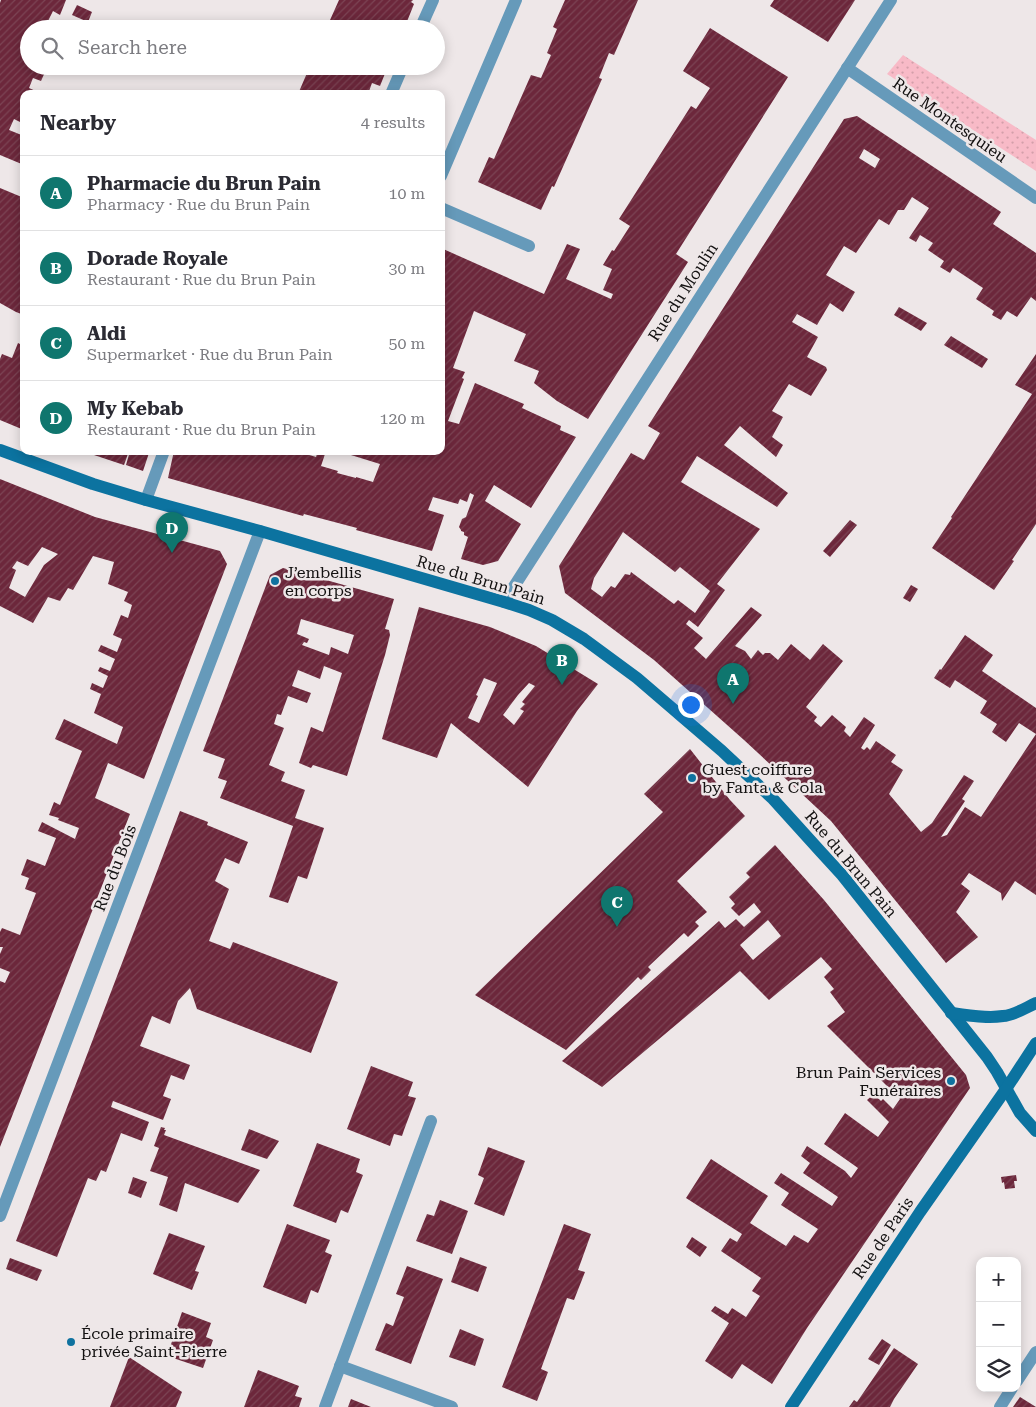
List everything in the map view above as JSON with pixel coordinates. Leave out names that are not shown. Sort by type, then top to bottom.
[{"type":"main road","name":"Rue du Brun Pain","points":[[0,450],[92,484],[504,602],[552,620],[584,639],[644,683],[722,751],[773,799],[820,851],[987,1057],[1020,1114],[1036,1131]]},
{"type":"main road","points":[[951,1013],[988,1017],[1003,1016],[1020,1011],[1036,1003]]},
{"type":"main road","name":"Rue de Paris","points":[[791,1407],[920,1212],[1006,1090],[1036,1043]]},
{"type":"street","points":[[424,20],[433,0]]},
{"type":"street","points":[[445,167],[516,0]]},
{"type":"street","name":"Rue du Moulin","points":[[504,602],[891,0]]},
{"type":"street","name":"Rue Montesquieu","points":[[847,68],[1036,198]]},
{"type":"street","points":[[393,90],[399,75]]},
{"type":"street","points":[[445,210],[529,246]]},
{"type":"street","points":[[146,500],[163,455]]},
{"type":"street","name":"Rue du Bois","points":[[0,1216],[260,531]]},
{"type":"street","points":[[325,1407],[430,1121]]},
{"type":"street","points":[[1021,1375],[1036,1352]]},
{"type":"street","points":[[340,1366],[452,1407]]},
{"type":"street","points":[[1000,1407],[1009,1392]]},
{"type":"shaded area","points":[[903,55],[1036,140],[1036,171],[887,74]]},
{"type":"building","points":[[1,0],[66,0],[60,15],[53,11],[48,20],[20,20],[20,75],[44,75],[41,81],[33,78],[29,88],[33,90],[20,90],[20,122],[14,119],[9,130],[20,134],[20,163],[0,155]]},
{"type":"building","points":[[339,0],[413,0],[411,2],[414,4],[408,20],[330,20]]},
{"type":"building","points":[[565,0],[638,0],[614,55],[609,53],[599,78],[602,79],[554,187],[552,186],[541,210],[478,182],[489,157],[494,159],[531,75],[541,78],[551,55],[547,53],[557,29],[553,27]]},
{"type":"building","points":[[774,0],[855,0],[828,42],[770,6]]},
{"type":"building","points":[[77,5],[92,12],[89,20],[83,20],[72,15]]},
{"type":"building","points":[[710,28],[788,77],[676,254],[688,262],[588,419],[557,401],[534,383],[539,371],[514,361],[526,334],[474,311],[453,368],[465,372],[448,421],[459,424],[475,383],[524,404],[522,408],[561,426],[560,430],[576,437],[531,508],[494,485],[485,501],[521,524],[498,561],[483,565],[461,559],[468,537],[464,535],[464,532],[459,527],[462,519],[466,517],[474,495],[470,493],[467,502],[460,499],[458,504],[433,497],[428,510],[444,515],[432,551],[356,530],[357,528],[304,514],[303,516],[168,478],[173,455],[309,455],[316,457],[317,455],[325,455],[321,466],[338,471],[337,473],[373,482],[380,464],[351,455],[445,455],[445,250],[544,294],[567,244],[580,249],[566,279],[611,299],[613,294],[603,290],[612,269],[603,265],[630,226],[619,219],[691,106],[696,109],[710,88],[683,71]]},
{"type":"building","points":[[306,75],[384,75],[380,86],[372,83],[369,90],[300,90]]},
{"type":"building","points":[[857,116],[1001,212],[993,224],[1036,253],[1036,301],[1031,297],[1017,317],[1007,311],[1001,320],[992,315],[994,311],[976,299],[983,288],[953,268],[950,273],[940,267],[944,261],[928,250],[933,243],[920,235],[916,242],[909,238],[929,208],[912,197],[904,210],[898,210],[889,225],[879,219],[856,253],[844,246],[826,275],[855,292],[843,312],[830,303],[817,325],[797,314],[792,322],[818,337],[807,357],[826,367],[827,370],[811,396],[789,384],[772,411],[783,417],[772,437],[783,445],[776,457],[740,426],[724,445],[788,493],[777,507],[697,456],[681,482],[760,529],[717,584],[725,590],[698,627],[689,620],[686,624],[703,638],[694,648],[706,659],[751,607],[762,615],[735,646],[745,651],[751,659],[758,650],[763,655],[770,653],[778,660],[791,644],[810,660],[823,644],[843,661],[806,707],[817,717],[814,721],[821,727],[832,715],[846,727],[844,731],[850,737],[864,717],[875,725],[861,748],[864,750],[867,747],[870,750],[876,741],[896,755],[891,762],[903,770],[889,794],[921,832],[932,823],[964,775],[974,781],[962,799],[965,801],[941,837],[947,835],[965,807],[981,817],[1036,734],[1036,895],[1015,881],[1002,901],[1001,893],[969,873],[961,884],[970,891],[956,912],[978,937],[946,963],[831,821],[654,660],[565,593],[559,566],[631,453],[644,460],[660,433],[648,426],[844,119]],"holes":[[[864,149],[880,159],[875,168],[859,158]],[[623,532],[675,572],[680,567],[710,591],[695,613],[678,600],[674,604],[631,572],[630,575],[625,574],[615,588],[611,586],[602,597],[591,589],[594,578]]]},
{"type":"building","points":[[0,188],[20,196],[20,314],[0,303]]},
{"type":"building","points":[[899,307],[927,323],[921,331],[894,315]]},
{"type":"building","points":[[951,336],[988,359],[982,368],[944,345]]},
{"type":"building","points":[[18,343],[20,344],[20,428],[0,420],[0,359],[2,354],[12,358]]},
{"type":"building","points":[[1036,354],[1036,524],[994,590],[932,548],[1032,394],[1015,385]]},
{"type":"building","points":[[94,455],[128,455],[124,465]]},
{"type":"building","points":[[129,455],[148,455],[143,471],[126,465]]},
{"type":"building","points":[[0,479],[95,517],[220,551],[227,564],[144,779],[108,763],[95,798],[130,814],[0,1147],[0,981],[5,983],[10,972],[0,968],[0,954],[3,947],[0,947],[0,932],[2,928],[20,935],[36,893],[25,889],[29,878],[21,875],[27,859],[45,866],[56,838],[38,831],[42,822],[75,839],[79,828],[49,815],[54,802],[60,805],[82,751],[55,739],[64,719],[117,744],[123,727],[94,713],[101,694],[90,689],[92,683],[103,688],[108,676],[98,671],[100,667],[110,671],[115,659],[98,651],[101,645],[117,652],[122,639],[113,635],[121,615],[128,618],[132,605],[124,601],[128,592],[108,584],[114,562],[93,556],[73,590],[68,588],[60,601],[48,597],[33,623],[0,606]],"holes":[[[42,547],[58,554],[44,565],[25,597],[9,588],[16,570],[12,568],[17,561],[28,566]]]},
{"type":"building","points":[[850,520],[857,525],[830,557],[823,551]]},
{"type":"building","points":[[283,568],[394,599],[385,629],[389,630],[390,635],[385,655],[347,776],[313,765],[311,768],[299,763],[311,727],[323,732],[342,673],[324,666],[320,679],[298,670],[292,686],[311,693],[307,703],[288,696],[281,715],[277,714],[274,724],[284,728],[269,765],[285,772],[281,781],[305,790],[295,818],[324,828],[307,879],[298,876],[288,903],[269,897],[293,826],[220,798],[227,781],[218,778],[225,759],[203,751],[270,575]],"holes":[[[301,619],[354,635],[348,654],[331,647],[329,655],[302,645],[304,642],[307,643],[309,639],[297,634]]]},
{"type":"building","points":[[911,585],[918,589],[910,602],[903,598]]},
{"type":"building","points":[[419,607],[490,627],[536,646],[598,684],[577,711],[528,787],[451,723],[437,758],[382,739]],"holes":[[[484,678],[497,683],[479,723],[468,718]],[[529,683],[535,686],[522,702],[525,704],[520,709],[524,711],[514,725],[503,715]]]},
{"type":"building","points":[[965,635],[993,655],[982,671],[1036,708],[1036,734],[1019,723],[1006,742],[992,732],[997,724],[980,713],[987,701],[955,680],[950,688],[934,678]]},
{"type":"building","points":[[690,749],[745,816],[677,881],[707,912],[695,922],[699,926],[688,937],[684,933],[648,967],[651,970],[641,980],[638,977],[566,1050],[475,995],[663,812],[644,794]]},
{"type":"building","points":[[180,811],[208,822],[207,825],[248,842],[239,864],[225,858],[215,881],[229,889],[209,941],[230,949],[233,942],[338,982],[311,1053],[197,1009],[190,988],[178,1001],[170,1024],[152,1016],[140,1046],[190,1065],[184,1080],[171,1075],[163,1096],[171,1099],[163,1120],[113,1101],[111,1107],[149,1122],[142,1141],[121,1133],[106,1172],[101,1170],[96,1181],[88,1178],[57,1257],[16,1241]]},
{"type":"building","points":[[775,845],[824,900],[966,1075],[970,1088],[807,1328],[772,1384],[742,1364],[732,1379],[705,1361],[729,1323],[711,1311],[715,1306],[728,1314],[732,1308],[746,1317],[760,1296],[752,1291],[761,1278],[721,1251],[730,1238],[737,1242],[742,1234],[686,1198],[711,1159],[768,1196],[750,1223],[786,1246],[794,1235],[808,1243],[818,1229],[781,1205],[789,1193],[774,1183],[781,1173],[832,1206],[838,1197],[803,1173],[810,1163],[801,1156],[807,1146],[845,1171],[851,1178],[858,1168],[824,1144],[845,1113],[878,1137],[889,1122],[867,1100],[874,1094],[881,1101],[883,1099],[893,1109],[900,1099],[827,1026],[845,1012],[830,992],[834,989],[824,977],[832,969],[821,957],[769,1000],[740,971],[602,1087],[562,1061],[719,921],[725,928],[736,919],[744,927],[761,912],[754,903],[739,916],[731,908],[735,904],[729,897],[750,877],[746,873]],"holes":[[[768,920],[781,936],[753,960],[740,945]]]},
{"type":"building","points":[[371,1066],[413,1082],[408,1096],[416,1098],[402,1136],[394,1134],[390,1146],[347,1129]]},
{"type":"building","points":[[161,1127],[166,1130],[164,1135],[260,1170],[238,1203],[185,1183],[177,1212],[159,1205],[168,1177],[150,1171],[159,1148],[154,1146]]},
{"type":"building","points":[[249,1129],[279,1141],[267,1159],[241,1150]]},
{"type":"building","points":[[317,1143],[360,1159],[356,1172],[363,1175],[348,1213],[341,1210],[336,1223],[293,1206]]},
{"type":"building","points":[[488,1147],[525,1161],[504,1216],[474,1204],[484,1178],[478,1175]]},
{"type":"building","points":[[1016,1175],[1017,1181],[1014,1181],[1015,1188],[1005,1189],[1001,1177]]},
{"type":"building","points":[[133,1177],[147,1182],[141,1198],[128,1193]]},
{"type":"building","points":[[440,1200],[468,1211],[452,1254],[416,1241],[427,1214],[434,1216]]},
{"type":"building","points":[[287,1224],[330,1240],[325,1252],[332,1255],[320,1288],[318,1293],[311,1290],[306,1304],[263,1287]]},
{"type":"building","points":[[564,1224],[591,1234],[578,1270],[585,1272],[574,1300],[567,1298],[541,1369],[548,1372],[537,1401],[502,1387]]},
{"type":"building","points":[[169,1233],[205,1246],[195,1271],[199,1272],[192,1290],[153,1274]]},
{"type":"building","points":[[692,1237],[707,1247],[700,1257],[686,1247]]},
{"type":"building","points":[[460,1257],[487,1267],[478,1292],[451,1282]]},
{"type":"building","points":[[10,1258],[42,1270],[37,1281],[6,1269]]},
{"type":"building","points":[[407,1266],[443,1279],[411,1364],[375,1350],[386,1323],[393,1326],[404,1297],[396,1294]]},
{"type":"building","points":[[182,1312],[211,1323],[206,1337],[213,1340],[203,1368],[167,1356]]},
{"type":"building","points":[[460,1329],[484,1339],[475,1366],[449,1357]]},
{"type":"building","points":[[882,1339],[891,1345],[879,1365],[868,1359]]},
{"type":"building","points":[[894,1348],[918,1364],[890,1407],[849,1407],[854,1400],[857,1402]]},
{"type":"building","points":[[129,1357],[182,1392],[176,1407],[110,1407]]},
{"type":"building","points":[[258,1370],[299,1386],[295,1396],[302,1398],[299,1407],[244,1407]]},
{"type":"building","points":[[1020,1397],[1036,1407],[1013,1407]]},
{"type":"building","points":[[351,1399],[371,1407],[348,1407]]},
{"type":"place","name":"My Kebab","points":[[172,553]]},
{"type":"place","name":"J’embellis en corps","points":[[275,581]]},
{"type":"place","name":"Dorade Royale","points":[[562,685]]},
{"type":"place","name":"Pharmacie du Brun Pain","points":[[733,704]]},
{"type":"place","name":"Guest coiffure by Fanta & Cola","points":[[692,778]]},
{"type":"place","name":"Aldi","points":[[617,927]]},
{"type":"place","name":"Brun Pain Services Funéraires","points":[[951,1081]]},
{"type":"place","name":"École primaire privée Saint-Pierre","points":[[71,1342]]}]
